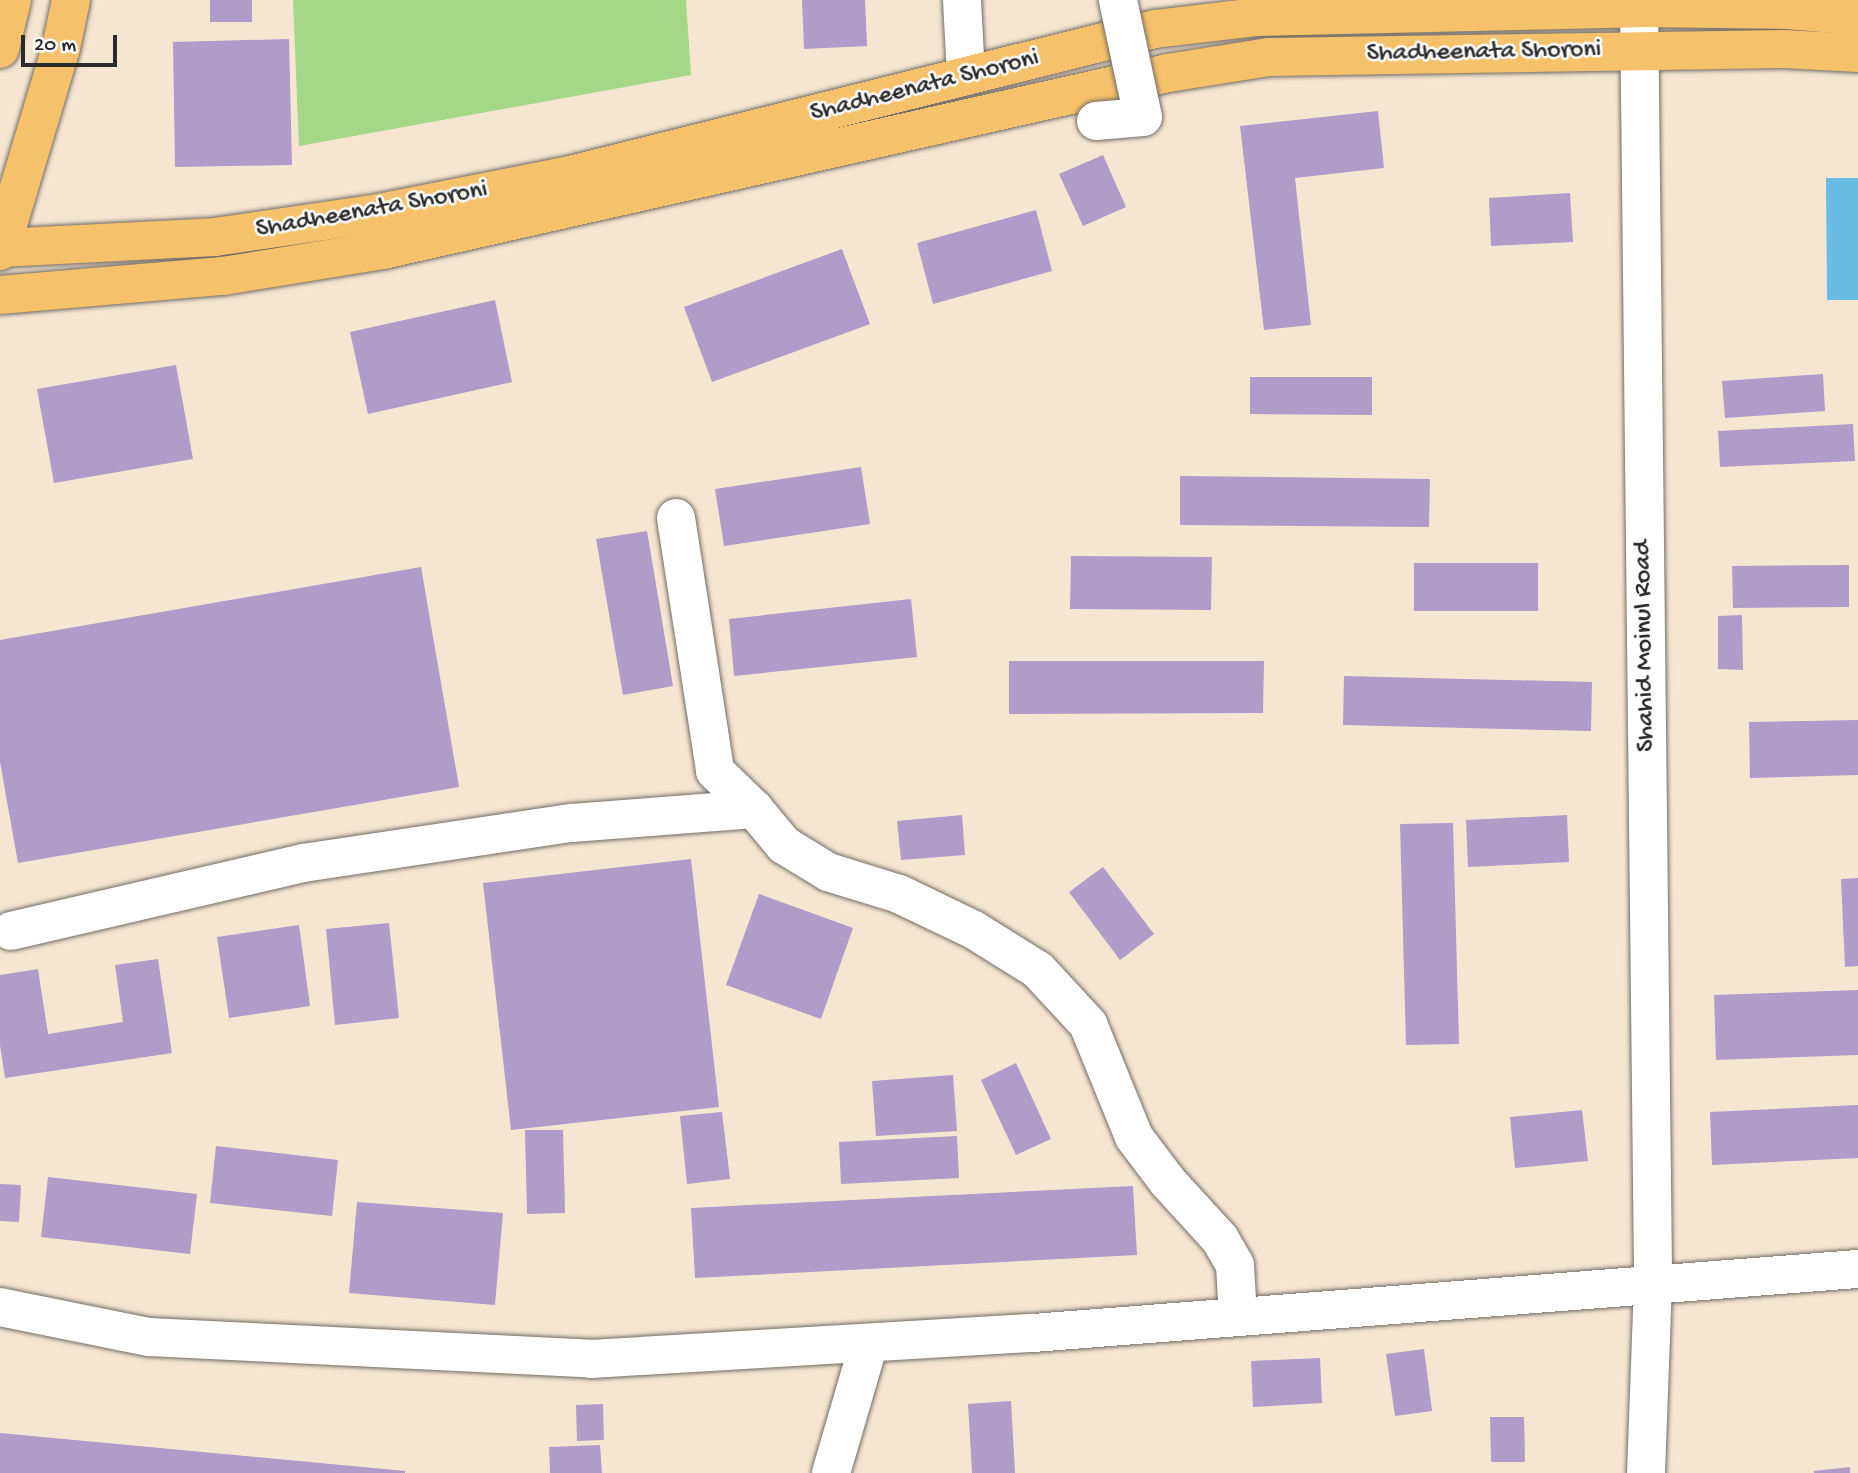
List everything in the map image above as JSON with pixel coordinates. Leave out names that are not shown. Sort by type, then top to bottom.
[{"type":"main road","points":[[0,48],[12,0]]},
{"type":"main road","points":[[0,249],[61,48],[71,0]]},
{"type":"main road","name":"Shadheenata Shoroni","points":[[0,249],[215,237],[379,214],[566,176],[1155,29],[1320,8],[1639,4],[1787,10],[1858,16]]},
{"type":"main road","name":"Shadheenata Shoroni","points":[[0,295],[223,276],[383,250],[1168,73],[1269,57],[1784,49],[1858,53]]},
{"type":"street","points":[[962,0],[966,76]]},
{"type":"street","points":[[1096,121],[1143,117],[1118,0]]},
{"type":"street","name":"Shahid Moinul Road","points":[[1639,4],[1653,1283],[1646,1473]]},
{"type":"street","points":[[676,518],[715,771],[754,809],[784,845],[828,872],[899,894],[974,930],[1038,970],[1087,1024],[1135,1137],[1225,1248],[1235,1265],[1238,1317]]},
{"type":"street","points":[[10,931],[303,863],[572,823],[754,809]]},
{"type":"street","points":[[0,1307],[149,1337],[591,1359],[1238,1317],[1858,1269]]},
{"type":"street","points":[[831,1473],[869,1343]]},
{"type":"green space","points":[[293,0],[686,0],[691,75],[299,146]]},
{"type":"water","points":[[1826,178],[1858,178],[1858,300],[1827,300]]},
{"type":"building","points":[[210,0],[252,0],[252,22],[210,22]]},
{"type":"building","points":[[802,0],[865,0],[867,46],[804,49]]},
{"type":"building","points":[[289,39],[292,165],[175,167],[173,42]]},
{"type":"building","points":[[1378,111],[1384,168],[1295,178],[1311,325],[1264,330],[1240,126]]},
{"type":"building","points":[[1103,155],[1126,207],[1083,226],[1059,174]]},
{"type":"building","points":[[1570,193],[1573,242],[1491,246],[1489,198]]},
{"type":"building","points":[[1036,210],[1052,271],[933,304],[917,243]]},
{"type":"building","points":[[842,249],[870,324],[712,382],[684,307]]},
{"type":"building","points":[[495,300],[512,382],[368,414],[350,332]]},
{"type":"building","points":[[176,365],[193,459],[54,483],[37,389]]},
{"type":"building","points":[[1823,374],[1825,411],[1725,418],[1722,381]]},
{"type":"building","points":[[1250,377],[1372,377],[1372,415],[1250,414]]},
{"type":"building","points":[[1853,424],[1855,461],[1720,467],[1718,431]]},
{"type":"building","points":[[861,467],[870,524],[724,546],[715,489]]},
{"type":"building","points":[[1180,476],[1430,479],[1429,527],[1180,525]]},
{"type":"building","points":[[647,531],[673,686],[623,695],[596,539]]},
{"type":"building","points":[[1071,556],[1212,557],[1211,610],[1070,609]]},
{"type":"building","points":[[1414,563],[1538,563],[1538,611],[1414,611]]},
{"type":"building","points":[[1849,565],[1849,607],[1733,608],[1732,566]]},
{"type":"building","points":[[421,567],[459,787],[18,863],[0,762],[0,640]]},
{"type":"building","points":[[911,599],[917,657],[734,676],[729,619]]},
{"type":"building","points":[[1742,615],[1743,670],[1718,669],[1718,616]]},
{"type":"building","points":[[1009,661],[1264,661],[1263,713],[1009,714]]},
{"type":"building","points":[[1344,676],[1592,682],[1591,731],[1343,725]]},
{"type":"building","points":[[1858,720],[1858,775],[1750,778],[1749,722]]},
{"type":"building","points":[[962,815],[965,855],[901,860],[897,821]]},
{"type":"building","points":[[1567,815],[1569,862],[1468,867],[1466,820]]},
{"type":"building","points":[[1453,823],[1459,1044],[1406,1045],[1400,824]]},
{"type":"building","points":[[691,859],[719,1107],[511,1130],[483,883]]},
{"type":"building","points":[[1103,867],[1154,934],[1120,960],[1069,892]]},
{"type":"building","points":[[1858,878],[1858,966],[1845,967],[1841,879]]},
{"type":"building","points":[[759,894],[853,928],[821,1019],[726,985]]},
{"type":"building","points":[[389,923],[399,1018],[335,1025],[326,929]]},
{"type":"building","points":[[299,925],[310,1006],[229,1018],[217,937]]},
{"type":"building","points":[[158,959],[172,1053],[5,1078],[0,1045],[0,975],[38,969],[48,1034],[123,1022],[115,965]]},
{"type":"building","points":[[1858,990],[1858,1055],[1716,1060],[1714,995]]},
{"type":"building","points":[[1016,1063],[1051,1139],[1016,1155],[981,1080]]},
{"type":"building","points":[[953,1075],[957,1131],[876,1136],[872,1081]]},
{"type":"building","points":[[1858,1105],[1858,1158],[1712,1165],[1710,1112]]},
{"type":"building","points":[[1582,1110],[1588,1161],[1515,1168],[1510,1117]]},
{"type":"building","points":[[722,1112],[730,1179],[687,1184],[680,1116]]},
{"type":"building","points":[[525,1130],[563,1130],[565,1213],[527,1214]]},
{"type":"building","points":[[957,1136],[959,1178],[841,1184],[839,1142]]},
{"type":"building","points":[[216,1146],[338,1160],[332,1216],[210,1203]]},
{"type":"building","points":[[48,1177],[197,1194],[190,1254],[41,1237]]},
{"type":"building","points":[[0,1184],[21,1185],[19,1222],[0,1221]]},
{"type":"building","points":[[1133,1186],[1137,1255],[695,1278],[691,1208]]},
{"type":"building","points":[[357,1202],[503,1213],[495,1305],[349,1293]]},
{"type":"building","points":[[1424,1349],[1432,1411],[1395,1416],[1386,1354]]},
{"type":"building","points":[[1320,1358],[1322,1403],[1253,1407],[1251,1361]]},
{"type":"building","points":[[1011,1401],[1015,1473],[972,1473],[968,1404]]},
{"type":"building","points":[[603,1404],[604,1440],[577,1441],[576,1405]]},
{"type":"building","points":[[1490,1417],[1524,1417],[1525,1462],[1491,1462]]},
{"type":"building","points":[[0,1433],[405,1471],[405,1473],[0,1473]]},
{"type":"building","points":[[600,1445],[602,1473],[550,1473],[549,1447]]},
{"type":"building","points":[[1850,1467],[1850,1473],[1814,1473],[1814,1471]]}]
